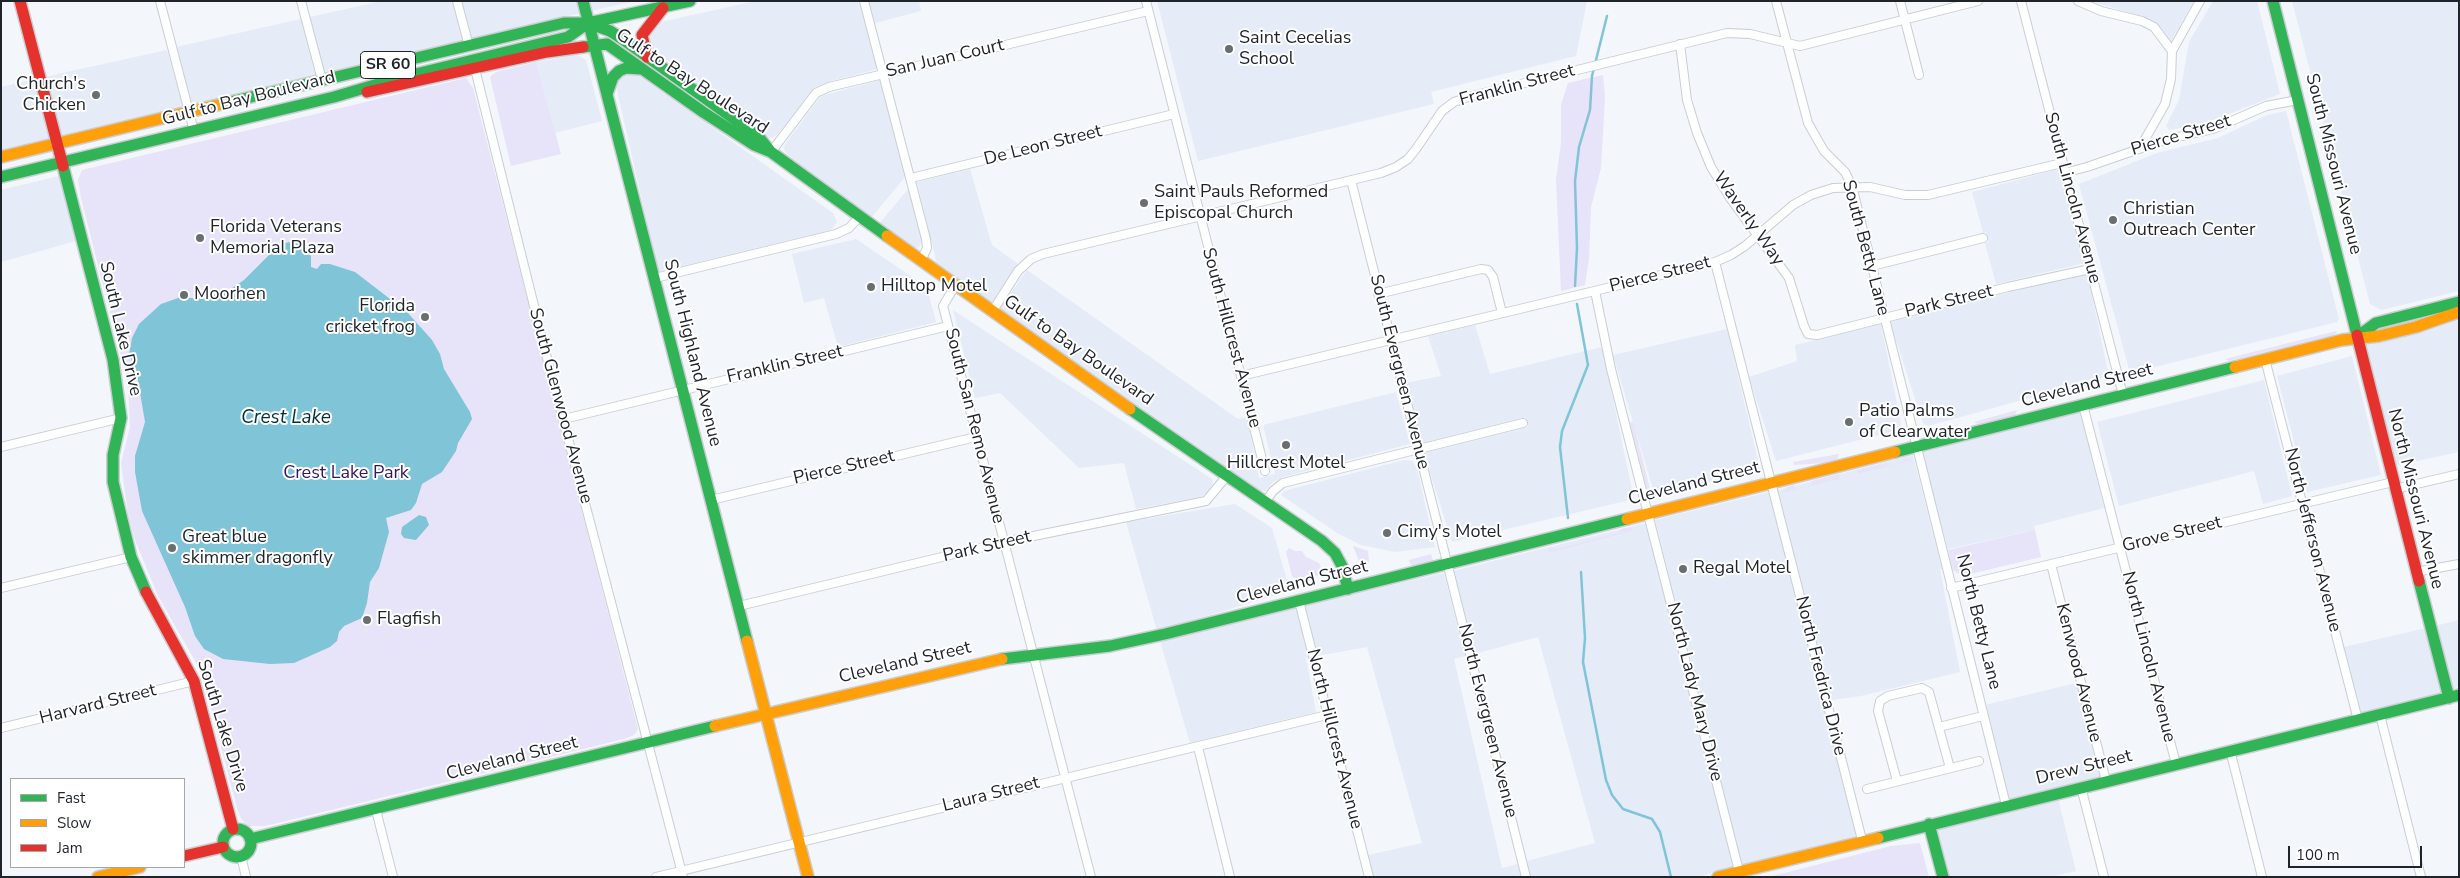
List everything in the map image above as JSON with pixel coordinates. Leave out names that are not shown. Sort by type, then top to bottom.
[{"type":"street","name":"South Lake Drive","points":[[20,1],[60,163],[113,360],[121,418],[114,455],[113,482],[118,510],[131,557],[148,595],[194,681],[233,829]]},
{"type":"street","points":[[160,1],[194,131]]},
{"type":"street","points":[[273,112],[289,100],[313,94],[319,89],[322,80],[302,1]]},
{"type":"street","points":[[457,1],[469,46]]},
{"type":"street","name":"South Highland Avenue","points":[[583,1],[808,877]]},
{"type":"street","name":"SR 60","points":[[588,23],[690,1]]},
{"type":"street","points":[[864,1],[927,245],[921,261]]},
{"type":"street","name":"South Hillcrest Avenue","points":[[1146,1],[1199,217],[1265,471]]},
{"type":"street","name":"South Betty Lane","points":[[1776,1],[1808,123],[1824,151],[1845,172],[1852,186],[1884,318],[1911,418],[1916,447]]},
{"type":"street","points":[[1900,1],[1919,75]]},
{"type":"street","name":"Franklin Street","points":[[992,312],[1018,271],[1031,259],[1043,254],[1351,180],[1396,167],[1408,159],[1442,111],[1454,102],[1606,62],[1738,32],[1800,46],[1978,1]]},
{"type":"street","name":"South Lincoln Avenue","points":[[2021,1],[2123,395]]},
{"type":"street","points":[[2078,1],[2101,11],[2148,24],[2164,38],[2172,51]]},
{"type":"street","points":[[2140,148],[2165,104],[2171,79],[2172,51],[2200,1]]},
{"type":"street","name":"South Missouri Avenue","points":[[2273,1],[2357,337]]},
{"type":"street","points":[[647,56],[643,47],[642,35],[662,8]]},
{"type":"street","name":"San Juan Court","points":[[771,152],[816,93],[829,87],[1148,11]]},
{"type":"street","name":"Gulf to Bay Boulevard","points":[[1,157],[564,23],[588,23],[610,30],[758,136],[771,152]]},
{"type":"street","name":"Gulf to Bay Boulevard","points":[[1,177],[334,97],[395,79],[568,37],[588,23]]},
{"type":"street","name":"Gulf to Bay Boulevard","points":[[594,46],[606,44],[754,145],[771,152],[955,286],[1226,477],[1265,502],[1335,553],[1342,566],[1348,589]]},
{"type":"street","name":"Waverly Way","points":[[1680,44],[1687,100],[1697,133],[1711,167],[1730,198],[1790,278],[1808,334]]},
{"type":"street","points":[[334,97],[398,87],[547,52],[594,46]]},
{"type":"street","points":[[607,94],[613,78],[619,71],[626,68],[641,69]]},
{"type":"street","name":"South Glenwood Avenue","points":[[475,69],[683,874]]},
{"type":"street","name":"Pierce Street","points":[[2064,173],[2140,148],[2213,129],[2266,106],[2298,100]]},
{"type":"street","name":"De Leon Street","points":[[911,178],[1174,114]]},
{"type":"street","name":"Pierce Street","points":[[1241,376],[1714,262],[1731,255],[1793,205],[1811,195],[1833,188],[1870,186],[1905,195],[1928,195],[2062,163]]},
{"type":"street","name":"South Evergreen Avenue","points":[[1351,180],[1447,564]]},
{"type":"street","points":[[655,278],[836,234],[849,228],[859,217]]},
{"type":"street","points":[[1872,266],[1983,238]]},
{"type":"street","name":"North Fredrica Drive","points":[[1714,262],[1862,840]]},
{"type":"street","points":[[1378,294],[1482,269],[1488,270],[1493,277],[1502,313]]},
{"type":"street","name":"Park Street","points":[[1808,334],[1816,335],[2090,269]]},
{"type":"street","name":"South San Remo Avenue","points":[[955,286],[943,306],[1091,877]]},
{"type":"street","name":"North Lady Mary Drive","points":[[1595,291],[1610,369],[1739,871]]},
{"type":"street","name":"Cleveland Street","points":[[2357,337],[2376,323],[2459,302]]},
{"type":"street","name":"Cleveland Street","points":[[250,839],[960,667],[1001,658],[1110,646],[1299,601],[2266,359],[2357,337],[2379,336],[2459,312]]},
{"type":"street","name":"Franklin Street","points":[[564,419],[948,326]]},
{"type":"street","name":"North Missouri Avenue","points":[[2357,337],[2416,572],[2455,695]]},
{"type":"street","name":"North Jefferson Avenue","points":[[2266,359],[2358,720]]},
{"type":"street","name":"North Lincoln Avenue","points":[[2083,405],[2176,764]]},
{"type":"street","points":[[1,447],[121,418]]},
{"type":"street","points":[[1265,502],[1273,491],[1283,484],[1523,423]]},
{"type":"street","name":"Pierce Street","points":[[711,500],[976,437]]},
{"type":"street","name":"North Betty Lane","points":[[1916,447],[2006,805]]},
{"type":"street","name":"Grove Street","points":[[1951,588],[2303,504],[2459,474]]},
{"type":"street","name":"Park Street","points":[[739,606],[1004,542],[1206,501],[1226,477]]},
{"type":"street","points":[[1,588],[131,557]]},
{"type":"street","name":"North Evergreen Avenue","points":[[1447,564],[1526,877]]},
{"type":"street","name":"Kenwood Avenue","points":[[2052,564],[2106,781]]},
{"type":"street","points":[[2416,572],[2459,564]]},
{"type":"street","name":"North Hillcrest Avenue","points":[[1299,601],[1369,877]]},
{"type":"street","name":"Harvard Street","points":[[1,728],[194,681]]},
{"type":"street","points":[[1896,782],[1878,711],[1880,701],[1888,696],[1918,688],[1926,690],[1931,695],[1950,768]]},
{"type":"street","name":"Drew Street","points":[[1718,877],[2455,695]]},
{"type":"street","name":"Laura Street","points":[[656,877],[683,874],[799,842],[1328,715]]},
{"type":"street","points":[[2380,715],[2421,877]]},
{"type":"street","points":[[1939,727],[1984,716]]},
{"type":"street","points":[[1198,747],[1230,877]]},
{"type":"street","points":[[2230,750],[2262,877]]},
{"type":"street","points":[[1867,789],[1979,761]]},
{"type":"street","points":[[2081,787],[2104,877]]},
{"type":"street","points":[[376,810],[393,877]]},
{"type":"street","points":[[1929,824],[1943,877]]},
{"type":"street","points":[[233,829],[245,832],[250,839],[250,848],[241,856],[228,854],[223,847],[226,834],[233,829]]},
{"type":"street","points":[[185,856],[223,847]]},
{"type":"street","points":[[241,856],[246,877]]},
{"type":"street","points":[[98,877],[136,868]]},
{"type":"shaded area","points":[[382,1],[452,1],[463,41],[325,74],[310,17]]},
{"type":"shaded area","points":[[462,1],[578,1],[581,13],[472,39]]},
{"type":"shaded area","points":[[588,1],[636,1],[590,11]]},
{"type":"shaded area","points":[[756,1],[859,1],[877,69],[828,82],[814,88],[777,135],[771,138],[764,137],[649,46],[647,37],[656,23]]},
{"type":"shaded area","points":[[869,1],[919,1],[921,11],[875,23]]},
{"type":"shaded area","points":[[1157,1],[1587,1],[1576,56],[1431,92],[1434,104],[1198,161]]},
{"type":"shaded area","points":[[2090,1],[2194,1],[2171,41],[2157,24],[2144,17]]},
{"type":"shaded area","points":[[2213,1],[2257,1],[2280,94],[2203,124],[2169,130],[2166,126],[2179,100],[2189,42]]},
{"type":"shaded area","points":[[2292,1],[2459,1],[2459,291],[2381,310],[2370,304]]},
{"type":"shaded area","points":[[301,19],[316,76],[192,105],[176,47]]},
{"type":"shaded area","points":[[167,50],[183,107],[59,136],[44,77]]},
{"type":"shaded area","points":[[577,55],[586,60],[602,121],[555,133],[536,62]]},
{"type":"shaded area","points":[[627,73],[637,74],[833,213],[837,222],[831,230],[658,272],[617,90],[617,80]]},
{"type":"shaded area","points":[[35,79],[50,139],[1,150],[1,87]]},
{"type":"shaded area","points":[[880,80],[906,176],[870,219],[784,150],[785,144],[821,96]]},
{"type":"shaded area","points":[[2286,111],[2339,319],[2337,322],[2130,373],[2079,184],[2157,153],[2218,138],[2267,115]]},
{"type":"shaded area","points":[[970,169],[992,245],[1018,264],[990,305],[938,268],[917,182]]},
{"type":"shaded area","points":[[2059,169],[2085,263],[1996,284],[1985,243],[1988,242],[1986,232],[1983,233],[1972,192]]},
{"type":"shaded area","points":[[59,176],[76,241],[1,262],[1,190]]},
{"type":"shaded area","points":[[909,188],[922,240],[919,247],[912,249],[878,225]]},
{"type":"shaded area","points":[[856,239],[927,287],[936,322],[838,347],[824,298],[804,303],[792,254]]},
{"type":"shaded area","points":[[1027,270],[1238,419],[1247,417],[1259,478],[1275,474],[1263,425],[1396,392],[1410,444],[1283,477],[1273,482],[1266,491],[1255,490],[998,311]]},
{"type":"shaded area","points":[[2087,273],[2109,376],[1928,426],[1923,423],[1890,322]]},
{"type":"shaded area","points":[[953,310],[1212,479],[1213,483],[1207,493],[1200,497],[1136,509],[1124,463],[1079,468],[1000,393],[975,398]]},
{"type":"shaded area","points":[[2459,318],[2459,452],[2394,466],[2363,342]]},
{"type":"shaded area","points":[[1881,324],[1902,429],[1776,461],[1749,377],[1797,361],[1795,345]]},
{"type":"shaded area","points":[[1475,325],[1490,374],[1602,347],[1634,499],[1452,542],[1424,453],[1528,427],[1526,417],[1422,443],[1406,383],[1441,376],[1428,336]]},
{"type":"shaded area","points":[[1727,329],[1760,469],[1655,496],[1613,355]]},
{"type":"shaded area","points":[[2352,356],[2381,475],[2307,492],[2277,376]]},
{"type":"shaded area","points":[[2264,380],[2292,496],[2263,504],[2254,471],[2119,506],[2097,422]]},
{"type":"shaded area","points":[[2080,411],[2104,508],[2034,526],[2035,530],[1948,549],[1922,453]]},
{"type":"shaded area","points":[[1913,455],[1942,569],[1940,569],[1960,672],[1861,696],[1831,700],[1778,490]]},
{"type":"shaded area","points":[[1404,460],[1412,461],[1417,468],[1435,547],[1395,552],[1361,545],[1337,533],[1281,495],[1284,491]]},
{"type":"shaded area","points":[[1769,492],[1857,836],[1742,865],[1655,520]]},
{"type":"shaded area","points":[[1235,504],[1272,528],[1290,591],[1157,631],[1126,522]]},
{"type":"shaded area","points":[[1646,523],[1733,867],[1698,877],[1531,877],[1527,861],[1595,843],[1538,637],[1474,654],[1453,571]]},
{"type":"shaded area","points":[[1444,573],[1465,656],[1454,659],[1502,868],[1518,864],[1521,877],[1374,877],[1368,855],[1422,843],[1367,647],[1317,656],[1305,605]]},
{"type":"shaded area","points":[[1296,607],[1308,657],[1306,658],[1316,712],[1190,743],[1160,641]]},
{"type":"shaded area","points":[[2459,620],[2459,686],[2452,690],[2435,626]]},
{"type":"shaded area","points":[[2426,628],[2443,694],[2361,714],[2344,647]]},
{"type":"shaded area","points":[[2076,683],[2100,777],[2009,799],[1985,705]]},
{"type":"shaded area","points":[[2058,798],[2076,871],[2050,877],[1947,877],[1935,828]]},
{"type":"green space","points":[[536,62],[561,154],[511,166],[490,77],[496,72]]},
{"type":"green space","points":[[1603,75],[1605,97],[1601,168],[1591,207],[1589,259],[1585,285],[1561,291],[1556,179],[1561,143],[1561,105],[1568,83]]},
{"type":"green space","name":"Crest Lake Park","points":[[466,78],[473,88],[638,729],[634,735],[624,739],[265,826],[249,826],[242,820],[238,812],[202,673],[158,596],[135,540],[128,514],[121,463],[130,427],[128,384],[78,180],[82,170]]},
{"type":"green space","points":[[2336,331],[2337,333],[2333,335],[2229,361],[2225,359]]},
{"type":"green space","points":[[2017,410],[2015,415],[1978,424],[1974,422]]},
{"type":"green space","points":[[1633,421],[1650,494],[1648,493],[1630,423]]},
{"type":"green space","points":[[1839,454],[1837,459],[1824,463],[1794,465],[1793,462]]},
{"type":"green space","points":[[1902,459],[1913,460],[1858,474],[1857,470],[1887,463],[1888,466],[1903,462]]},
{"type":"green space","points":[[1839,474],[1840,479],[1782,493],[1787,487],[1794,485],[1796,489],[1811,485],[1811,481]]},
{"type":"green space","points":[[1631,527],[1632,531],[1548,553],[1550,547],[1555,549],[1618,533],[1621,529]]},
{"type":"green space","points":[[2035,530],[2041,557],[1962,576],[1953,570],[1948,550]]},
{"type":"green space","points":[[1353,546],[1368,551],[1369,562],[1360,564]]},
{"type":"green space","points":[[1289,548],[1295,551],[1302,551],[1306,557],[1319,563],[1321,568],[1319,575],[1297,581],[1292,576],[1286,552]]},
{"type":"green space","points":[[1431,554],[1433,561],[1414,566],[1410,564],[1409,560]]},
{"type":"green space","points":[[1920,843],[1929,877],[1769,877],[1891,846]]},
{"type":"water","name":"Crest Lake","points":[[297,241],[307,245],[311,257],[311,267],[317,269],[321,264],[330,264],[355,272],[407,312],[432,340],[440,354],[444,369],[470,412],[472,419],[458,443],[456,451],[442,472],[422,484],[416,503],[411,510],[386,518],[389,532],[379,568],[370,582],[367,603],[362,618],[344,626],[339,632],[337,641],[330,647],[294,663],[270,664],[223,659],[204,649],[195,636],[185,607],[142,511],[135,472],[135,456],[145,422],[136,369],[129,355],[132,338],[139,324],[161,304],[181,297],[202,299],[228,291],[244,280],[275,249],[284,243]]},
{"type":"water","points":[[419,515],[426,517],[429,525],[416,540],[404,538],[401,534],[402,527]]},
{"type":"waterway","points":[[1575,286],[1577,248],[1575,181],[1579,147],[1590,110],[1592,76],[1607,16]]},
{"type":"waterway","points":[[1568,518],[1560,447],[1562,431],[1588,365],[1577,304]]},
{"type":"waterway","points":[[1581,572],[1585,638],[1583,662],[1606,780],[1612,795],[1623,809],[1652,819],[1660,832],[1671,877]]},
{"type":"traffic: fast","points":[[583,1],[747,641]]},
{"type":"traffic: fast","points":[[230,102],[564,23],[588,23],[690,1]]},
{"type":"traffic: fast","points":[[2273,1],[2357,335]]},
{"type":"traffic: fast","points":[[588,23],[610,31],[621,38],[758,136],[770,151]]},
{"type":"traffic: fast","points":[[1,177],[334,97],[395,79],[568,37],[588,23]]},
{"type":"traffic: fast","points":[[583,47],[607,44],[703,112],[754,145],[771,152],[887,236]]},
{"type":"traffic: fast","points":[[607,94],[613,77],[619,71],[626,68],[641,69]]},
{"type":"traffic: fast","points":[[63,166],[113,360],[121,418],[113,455],[113,482],[131,557],[146,592]]},
{"type":"traffic: fast","points":[[2357,337],[2376,323],[2459,302]]},
{"type":"traffic: fast","points":[[1895,452],[2235,367]]},
{"type":"traffic: fast","points":[[1130,409],[1322,541],[1335,553],[1342,566],[1348,589]]},
{"type":"traffic: fast","points":[[1002,659],[1110,646],[1165,634],[1627,519]]},
{"type":"traffic: fast","points":[[2419,581],[2449,698]]},
{"type":"traffic: fast","points":[[1878,838],[2459,695]]},
{"type":"traffic: fast","points":[[250,839],[715,726]]},
{"type":"traffic: fast","points":[[1929,824],[1943,877]]},
{"type":"traffic: fast","points":[[237,829],[247,833],[251,843],[247,853],[237,857],[227,853],[223,843],[227,833],[237,829]]},
{"type":"traffic: slow","points":[[1,157],[230,102]]},
{"type":"traffic: slow","points":[[887,236],[1130,409]]},
{"type":"traffic: slow","points":[[2235,367],[2342,340],[2379,336],[2416,327],[2459,312]]},
{"type":"traffic: slow","points":[[1627,519],[1895,452]]},
{"type":"traffic: slow","points":[[747,641],[808,877]]},
{"type":"traffic: slow","points":[[715,726],[1002,659]]},
{"type":"traffic: slow","points":[[1718,877],[1878,838]]},
{"type":"traffic: slow","points":[[98,877],[136,868]]},
{"type":"traffic: jam","points":[[20,1],[63,166]]},
{"type":"traffic: jam","points":[[647,57],[642,35],[663,8]]},
{"type":"traffic: jam","points":[[367,92],[547,52],[583,47]]},
{"type":"traffic: jam","points":[[2357,335],[2419,581]]},
{"type":"traffic: jam","points":[[146,592],[194,681],[233,829]]},
{"type":"traffic: jam","points":[[185,856],[223,847]]},
{"type":"place","name":"Saint Cecelias School","points":[[1229,49]]},
{"type":"place","name":"Church's Chicken","points":[[96,95]]},
{"type":"place","name":"Saint Pauls Reformed Episcopal Church","points":[[1144,203]]},
{"type":"place","name":"Christian Outreach Center","points":[[2113,220]]},
{"type":"place","name":"Florida Veterans Memorial Plaza","points":[[200,238]]},
{"type":"place","name":"Hilltop Motel","points":[[871,287]]},
{"type":"place","name":"Moorhen","points":[[184,295]]},
{"type":"place","name":"Florida cricket frog","points":[[425,317]]},
{"type":"place","name":"Patio Palms of Clearwater","points":[[1849,422]]},
{"type":"place","name":"Hillcrest Motel","points":[[1286,445]]},
{"type":"place","name":"Cimy's Motel","points":[[1387,533]]},
{"type":"place","name":"Great blue skimmer dragonfly","points":[[172,548]]},
{"type":"place","name":"Regal Motel","points":[[1683,569]]},
{"type":"place","name":"Flagfish","points":[[367,620]]}]
